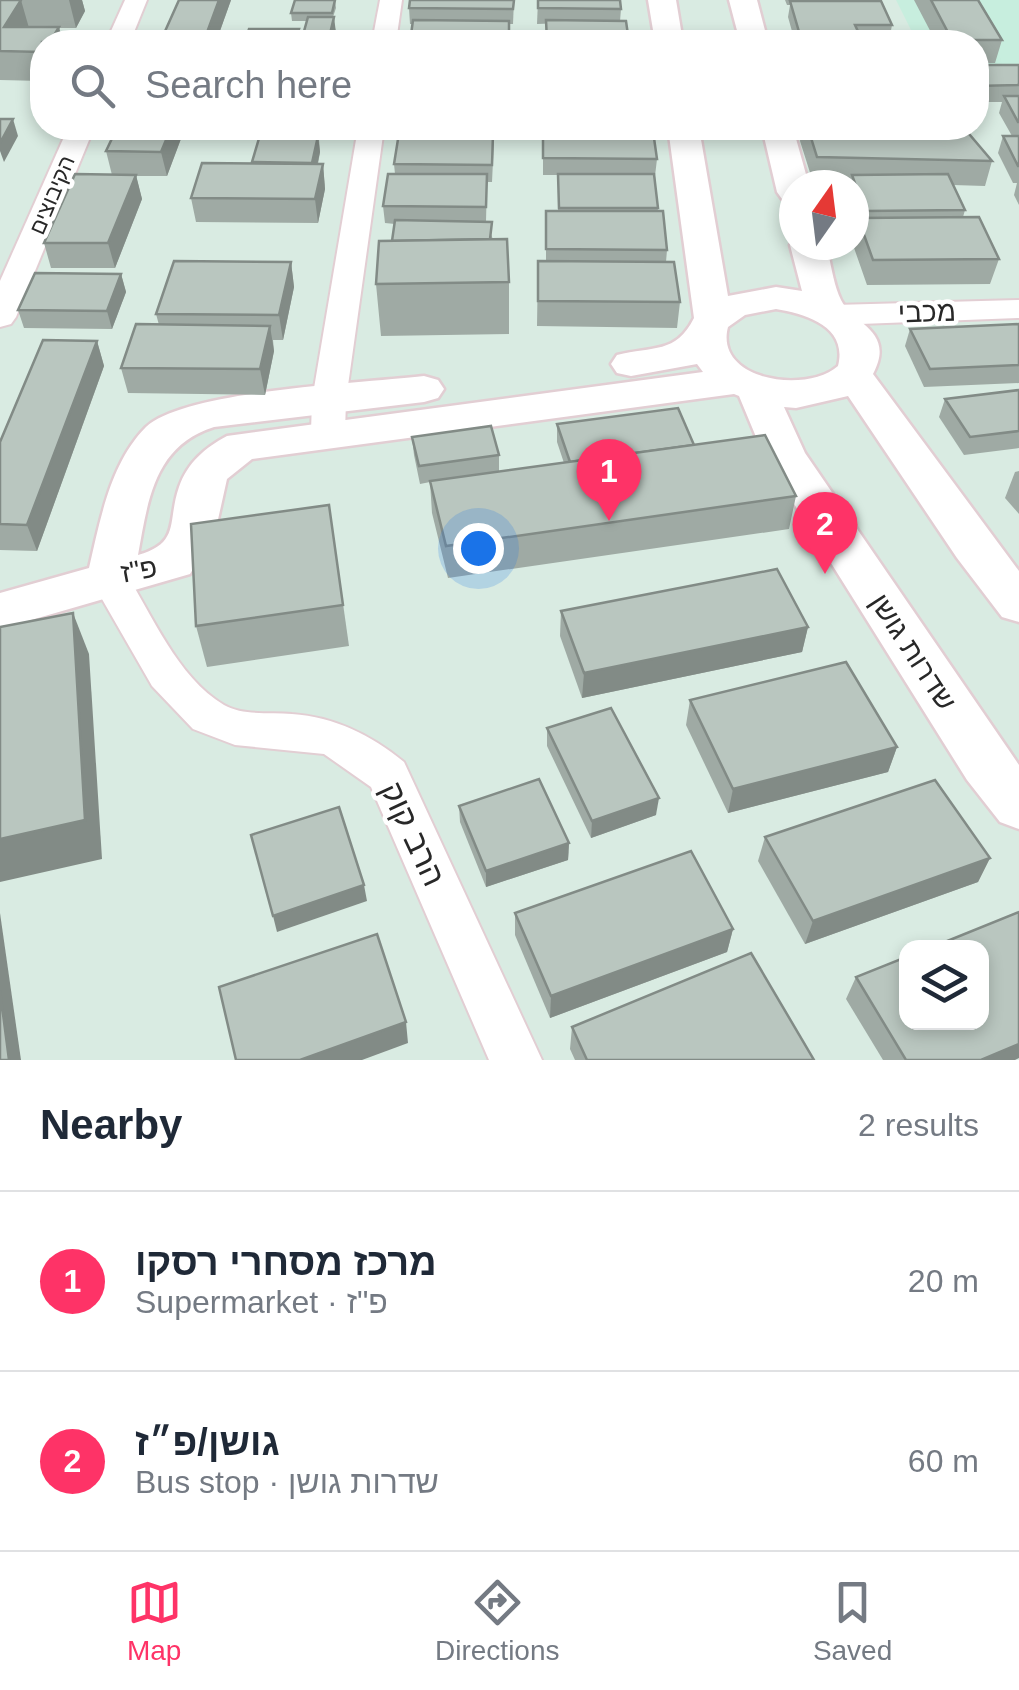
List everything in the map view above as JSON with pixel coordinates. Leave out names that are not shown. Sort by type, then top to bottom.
[{"type":"street","points":[[123,30],[136,0]]},
{"type":"street","points":[[386,30],[391,0]]},
{"type":"street","points":[[669,2],[669,30]]},
{"type":"street","points":[[737,3],[749,30]]},
{"type":"street","name":"הקיבוצים","points":[[0,317],[76,140]]},
{"type":"street","points":[[328,416],[369,140]]},
{"type":"street","points":[[684,140],[712,362],[745,385],[778,394],[812,394],[841,385],[854,375],[862,360],[861,344],[851,328],[830,312],[776,298],[729,307],[708,328]]},
{"type":"street","points":[[780,140],[788,170]]},
{"type":"street","points":[[813,260],[830,312]]},
{"type":"street","name":"מכבי","points":[[830,312],[1019,309]]},
{"type":"street","name":"פ\"ז","points":[[708,328],[686,355],[674,359],[328,416],[226,452],[200,484],[189,548],[161,567],[110,580],[126,508],[152,447],[164,434],[186,421],[213,414],[328,416],[745,385]]},
{"type":"street","points":[[854,375],[973,546],[1019,604]]},
{"type":"street","name":"שדרות גושן","points":[[745,385],[785,456],[986,764],[1019,805]]},
{"type":"street","points":[[0,611],[110,580]]},
{"type":"street","name":"הרב קוק","points":[[110,580],[184,698],[210,719],[248,730],[324,736],[362,752],[388,774],[516,1060]]},
{"type":"shaded area","points":[[896,0],[1019,0],[1019,67],[989,67],[989,30],[911,30]]},
{"type":"building","points":[[0,0],[21,0],[4,27],[59,27],[30,30],[30,52],[0,51]]},
{"type":"building","points":[[179,0],[219,0],[208,30],[166,30]]},
{"type":"building","points":[[295,0],[335,0],[332,13],[291,13]]},
{"type":"building","points":[[410,0],[514,0],[513,9],[409,8]]},
{"type":"building","points":[[538,0],[620,0],[621,9],[538,8]]},
{"type":"building","points":[[931,0],[978,0],[1002,40],[989,40],[989,30],[947,30]]},
{"type":"building","points":[[790,1],[881,1],[892,25],[855,25],[857,30],[798,30]]},
{"type":"building","points":[[308,17],[334,17],[331,30],[304,30]]},
{"type":"building","points":[[413,20],[509,21],[509,30],[412,30]]},
{"type":"building","points":[[546,20],[626,21],[627,30],[546,30]]},
{"type":"building","points":[[989,65],[1019,65],[1019,85],[989,86]]},
{"type":"building","points":[[1004,96],[1019,96],[1019,122],[1018,122]]},
{"type":"building","points":[[0,119],[13,119],[0,143]]},
{"type":"building","points":[[1003,136],[1019,136],[1019,166],[1018,166]]},
{"type":"building","points":[[111,140],[166,140],[161,152],[106,151]]},
{"type":"building","points":[[259,140],[317,140],[312,163],[252,162]]},
{"type":"building","points":[[398,140],[493,140],[492,165],[394,164]]},
{"type":"building","points":[[543,140],[654,140],[657,159],[543,158]]},
{"type":"building","points":[[812,140],[974,140],[992,161],[817,157]]},
{"type":"building","points":[[202,163],[323,164],[315,199],[191,198]]},
{"type":"building","points":[[75,174],[136,175],[108,243],[44,243]]},
{"type":"building","points":[[388,174],[487,174],[486,207],[383,206]]},
{"type":"building","points":[[558,174],[654,174],[658,208],[559,208]]},
{"type":"building","points":[[948,174],[965,210],[869,211],[869,175]]},
{"type":"building","points":[[546,211],[663,211],[667,250],[546,249]]},
{"type":"building","points":[[979,217],[999,259],[873,260],[869,218]]},
{"type":"building","points":[[395,220],[492,222],[490,239],[392,241]]},
{"type":"building","points":[[507,239],[509,282],[376,284],[379,241]]},
{"type":"building","points":[[174,261],[291,262],[279,315],[156,314]]},
{"type":"building","points":[[538,261],[674,262],[680,302],[538,301]]},
{"type":"building","points":[[35,273],[121,274],[107,311],[18,310]]},
{"type":"building","points":[[136,324],[270,326],[260,369],[121,368]]},
{"type":"building","points":[[1019,324],[1019,365],[930,369],[910,329]]},
{"type":"building","points":[[43,340],[97,341],[27,525],[0,524],[0,442]]},
{"type":"building","points":[[1019,390],[1019,431],[970,437],[945,399]]},
{"type":"building","points":[[678,408],[694,445],[570,462],[557,424]]},
{"type":"building","points":[[491,426],[499,455],[419,466],[412,437]]},
{"type":"building","points":[[765,435],[796,496],[446,546],[430,481]]},
{"type":"building","points":[[329,505],[343,605],[196,626],[191,524]]},
{"type":"building","points":[[777,569],[808,627],[584,673],[561,611]]},
{"type":"building","points":[[73,613],[85,820],[0,839],[0,627]]},
{"type":"building","points":[[846,662],[897,747],[733,789],[690,700]]},
{"type":"building","points":[[611,708],[659,798],[592,821],[547,728]]},
{"type":"building","points":[[539,779],[569,843],[486,871],[459,806]]},
{"type":"building","points":[[935,780],[990,858],[813,921],[765,837]]},
{"type":"building","points":[[339,807],[364,885],[273,916],[251,835]]},
{"type":"building","points":[[691,851],[733,929],[551,996],[515,913]]},
{"type":"building","points":[[1019,912],[1019,1044],[981,1060],[906,1060],[856,977],[899,960],[899,1030],[989,1030],[989,940],[950,940]]},
{"type":"building","points":[[377,934],[406,1022],[300,1060],[236,1060],[219,987]]},
{"type":"building","points":[[751,953],[814,1060],[587,1060],[572,1027]]},
{"type":"building","points":[[0,991],[9,1060],[0,1060]]},
{"type":"place","name":"מרכז מסחרי רסקו","points":[[609,521]]},
{"type":"place","name":"גושן/פ״ז","points":[[825,574]]}]
